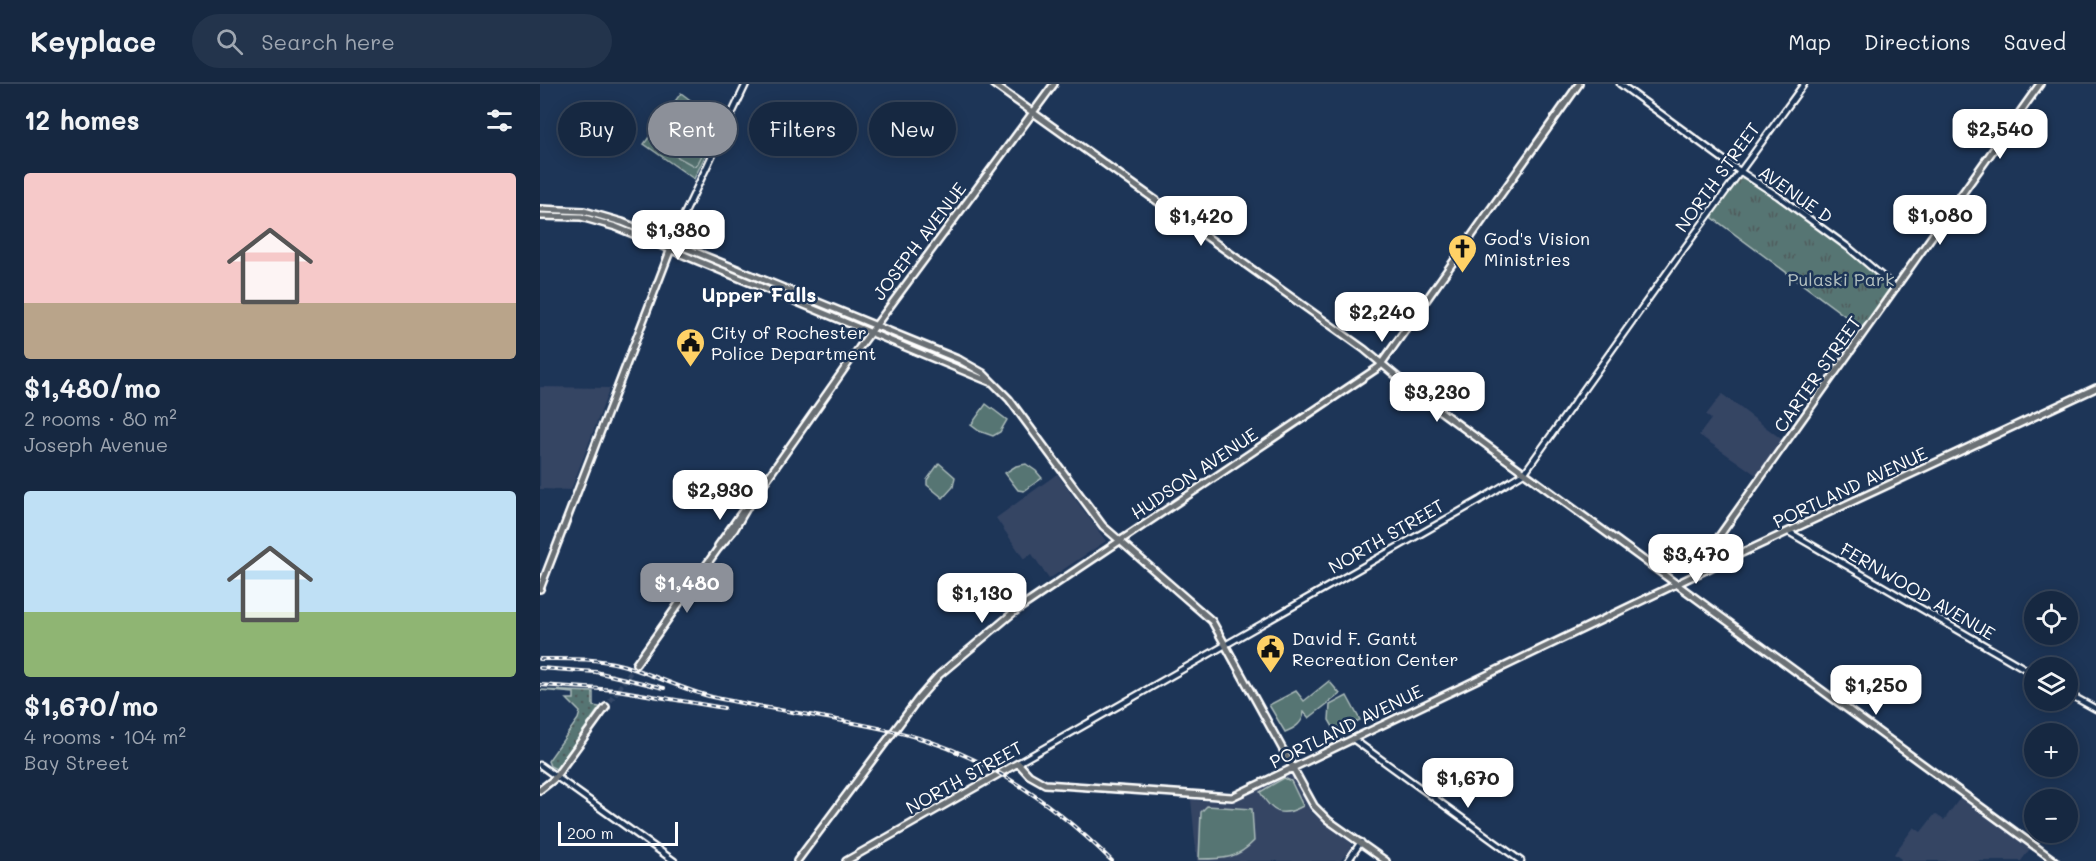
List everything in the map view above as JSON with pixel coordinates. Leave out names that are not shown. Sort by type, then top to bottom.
[{"type":"main road","points":[[993,84],[1382,363],[1425,400],[2055,861]]},
{"type":"main road","name":"JOSEPH AVENUE","points":[[636,664],[717,550],[734,530],[748,506],[871,332],[1054,84]]},
{"type":"main road","name":"HUDSON AVENUE","points":[[797,861],[918,699],[939,675],[1014,612],[1338,395],[1382,363],[1580,84]]},
{"type":"main road","name":"CARTER STREET","points":[[1714,566],[1710,554],[1711,547],[2040,84]]},
{"type":"main road","points":[[540,209],[570,209],[599,214],[992,383]]},
{"type":"main road","points":[[540,216],[566,216],[602,222],[672,246],[876,326],[968,364],[984,373],[1012,402],[1098,520],[1119,541],[1208,616],[1226,644],[1306,793],[1318,811],[1386,861]]},
{"type":"main road","points":[[540,589],[672,246]]},
{"type":"main road","name":"PORTLAND AVENUE","points":[[1018,764],[1029,775],[1045,784],[1232,797],[1714,566],[2096,388]]},
{"type":"main road","points":[[540,790],[556,777],[606,706]]},
{"type":"main road","name":"NORTH STREET","points":[[846,861],[1018,764]]},
{"type":"street","points":[[672,246],[682,219],[746,84]]},
{"type":"street","name":"AVENUE D","points":[[1620,84],[1849,248],[1896,288]]},
{"type":"street","name":"NORTH STREET","points":[[1018,764],[1480,500],[1525,472],[1804,84]]},
{"type":"street","name":"FERNWOOD AVENUE","points":[[1789,532],[2024,668]]},
{"type":"street","points":[[2078,699],[2096,709]]},
{"type":"street","points":[[1353,739],[1521,861]]},
{"type":"street","points":[[540,765],[674,861]]},
{"type":"street","points":[[1348,861],[1361,843]]},
{"type":"shaded area","points":[[540,387],[610,388],[571,490],[540,489]]},
{"type":"shaded area","points":[[1722,394],[1784,441],[1759,477],[1699,435],[1711,419],[1706,415]]},
{"type":"shaded area","points":[[1057,474],[1106,541],[1049,579],[1032,554],[1024,559],[996,518]]},
{"type":"shaded area","points":[[1288,775],[1292,776],[1311,812],[1351,843],[1351,848],[1340,861],[1197,861],[1191,800],[1230,802]]},
{"type":"shaded area","points":[[1960,798],[2030,849],[2021,861],[1900,861],[1901,859],[1894,854],[1914,827],[1921,832],[1935,814],[1944,820]]},
{"type":"green space","points":[[681,93],[693,102],[674,102]]},
{"type":"green space","points":[[661,156],[705,156],[694,179]]},
{"type":"green space","points":[[676,156],[702,156],[694,166]]},
{"type":"green space","name":"Pulaski Park","points":[[1743,178],[1777,198],[1861,260],[1890,288],[1864,328],[1713,218],[1713,213],[1738,180]]},
{"type":"green space","points":[[986,404],[1007,420],[1000,432],[993,436],[971,425]]},
{"type":"green space","points":[[939,463],[955,477],[953,487],[943,498],[927,485],[927,480]]},
{"type":"green space","points":[[1026,464],[1042,478],[1024,491],[1018,490],[1005,473],[1016,466]]},
{"type":"green space","points":[[1329,681],[1340,694],[1309,718],[1304,712],[1298,725],[1285,732],[1269,705],[1296,691],[1304,701]]},
{"type":"green space","points":[[540,690],[593,692],[593,706],[600,707],[556,769],[550,766],[548,761],[578,719],[580,712],[567,699],[574,699],[574,693]]},
{"type":"green space","points":[[1347,696],[1360,720],[1336,732],[1329,720],[1330,705]]},
{"type":"green space","points":[[1284,778],[1291,781],[1303,806],[1289,812],[1273,809],[1260,792]]},
{"type":"green space","points":[[1207,806],[1252,809],[1254,841],[1230,857],[1199,859],[1201,812]]},
{"type":"tunnel","points":[[606,707],[636,664]]},
{"type":"railway","points":[[540,659],[581,659],[622,665],[712,697],[881,728],[934,743],[990,768],[1042,801],[1112,861]]},
{"type":"railway","points":[[540,668],[596,672],[664,688]]},
{"type":"railway","points":[[540,685],[617,690],[724,708]]},
{"type":"place","name":"God's Vision Ministries","points":[[1463,274]]},
{"type":"place","name":"City of Rochester Police Department","points":[[690,368]]},
{"type":"place","name":"David F. Gantt Recreation Center","points":[[1271,674]]},
{"type":"district","name":"Upper Falls","points":[[759,294]]}]
